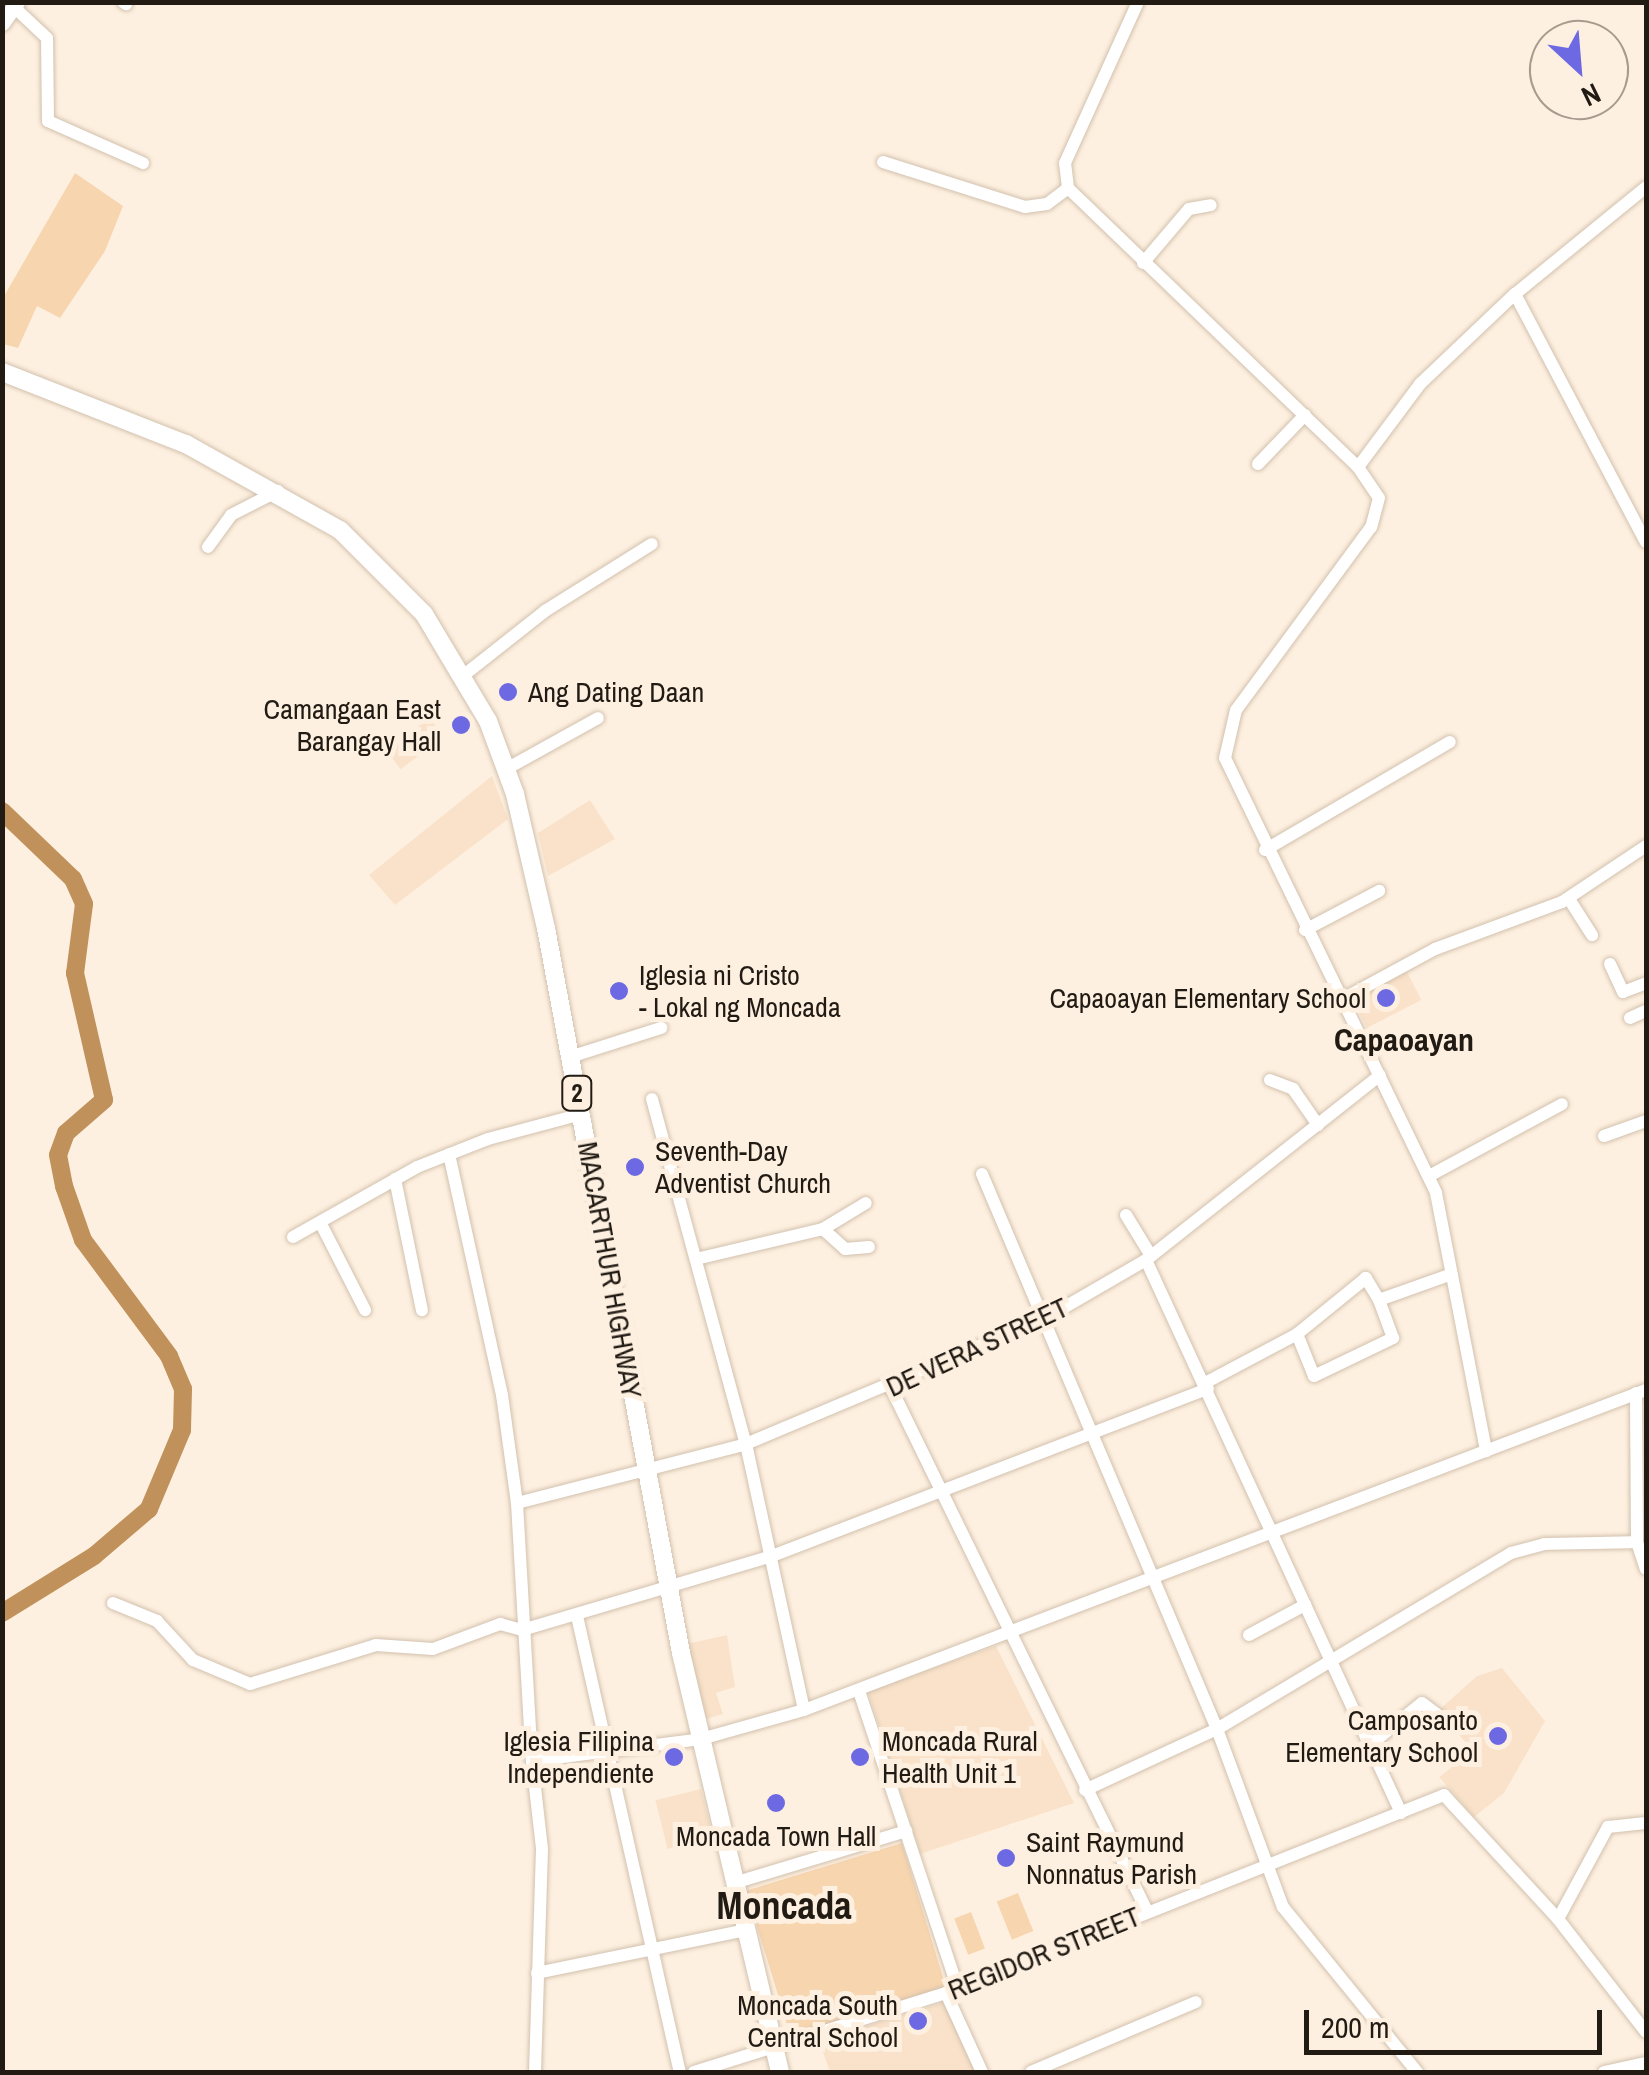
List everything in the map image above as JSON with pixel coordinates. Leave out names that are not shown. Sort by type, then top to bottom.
[{"type":"highway","name":"MACARTHUR HIGHWAY","points":[[2,372],[186,444],[278,491],[340,530],[387,572],[464,675],[506,769],[582,1114],[669,1588],[780,2072]]},
{"type":"main road","points":[[2,23],[15,5]]},
{"type":"street","points":[[1135,4],[1065,163],[1068,188],[1358,467],[1377,490],[1377,516],[1236,710],[1228,731],[1227,764],[1265,850],[1429,1176],[1486,1451]]},
{"type":"street","points":[[15,5],[47,38],[48,121],[143,162]]},
{"type":"street","points":[[883,162],[1025,208],[1046,204],[1068,188]]},
{"type":"street","points":[[1358,467],[1420,384],[1515,294],[1646,187]]},
{"type":"street","points":[[1143,263],[1189,209],[1211,205]]},
{"type":"street","points":[[1515,294],[1645,534]]},
{"type":"street","points":[[1258,464],[1304,415]]},
{"type":"street","points":[[208,547],[231,515],[278,491]]},
{"type":"street","points":[[464,675],[545,611],[652,544]]},
{"type":"street","points":[[506,769],[598,718]]},
{"type":"street","points":[[1265,850],[1450,742]]},
{"type":"street","points":[[1341,1000],[1434,949],[1569,899],[1646,846]]},
{"type":"street","points":[[1306,930],[1379,891]]},
{"type":"street","points":[[1569,899],[1592,935]]},
{"type":"street","points":[[1610,964],[1622,992],[1646,983]]},
{"type":"street","points":[[1630,1018],[1646,1011]]},
{"type":"street","points":[[570,1058],[661,1028]]},
{"type":"street","name":"DE VERA STREET","points":[[517,1503],[746,1444],[891,1388],[1046,1318],[1148,1258],[1380,1075]]},
{"type":"street","points":[[1270,1080],[1293,1089],[1318,1124]]},
{"type":"street","points":[[652,1100],[746,1444],[804,1710]]},
{"type":"street","points":[[1429,1176],[1562,1104]]},
{"type":"street","points":[[293,1237],[449,1154],[582,1114]]},
{"type":"street","points":[[1604,1136],[1646,1121]]},
{"type":"street","points":[[449,1154],[502,1395],[517,1503],[522,1630],[542,1849],[535,2072]]},
{"type":"street","points":[[982,1174],[1218,1729],[1267,1865],[1292,1920],[1417,2072]]},
{"type":"street","points":[[396,1180],[422,1310]]},
{"type":"street","points":[[696,1260],[823,1230],[866,1203]]},
{"type":"street","points":[[1126,1216],[1206,1386],[1267,1531],[1335,1662],[1401,1814]]},
{"type":"street","points":[[320,1222],[365,1310]]},
{"type":"street","points":[[823,1230],[845,1248],[869,1247]]},
{"type":"street","points":[[1379,1300],[1452,1274]]},
{"type":"street","points":[[113,1603],[158,1622],[193,1660],[250,1684],[376,1646],[433,1649],[500,1624],[522,1630],[772,1556],[1091,1434],[1206,1386],[1297,1334],[1366,1278],[1394,1338],[1317,1376],[1297,1334]]},
{"type":"street","points":[[891,1388],[1146,1911]]},
{"type":"street","points":[[532,1761],[701,1738],[804,1710],[1009,1636],[1267,1531],[1641,1391],[1642,1526],[1638,1542],[1646,1569]]},
{"type":"street","points":[[1085,1790],[1218,1729],[1511,1553],[1544,1544],[1638,1542]]},
{"type":"street","points":[[1249,1635],[1304,1605]]},
{"type":"street","points":[[577,1616],[604,1753],[680,2072]]},
{"type":"street","points":[[859,1691],[906,1832],[952,1991],[982,2072]]},
{"type":"street","points":[[1371,1744],[1422,1703],[1439,1716]]},
{"type":"street","name":"REGIDOR STREET","points":[[694,2072],[775,2050],[952,1991],[1444,1795],[1558,1918]]},
{"type":"street","points":[[1646,1823],[1608,1827],[1558,1918],[1646,2032]]},
{"type":"street","points":[[734,1883],[906,1832]]},
{"type":"street","points":[[538,1973],[746,1930]]},
{"type":"street","points":[[1031,2072],[1196,2002]]},
{"type":"street","points":[[1604,2072],[1646,2063]]},
{"type":"shaded area","points":[[75,173],[123,206],[105,251],[60,318],[37,306],[18,348],[3,344],[3,298]]},
{"type":"shaded area","points":[[430,718],[444,737],[400,769],[386,750]]},
{"type":"shaded area","points":[[492,776],[508,819],[395,905],[369,875]]},
{"type":"shaded area","points":[[590,800],[615,839],[548,876],[538,833]]},
{"type":"shaded area","name":"Capaoayan Elementary School","points":[[1405,968],[1421,1000],[1367,1028],[1351,996]]},
{"type":"shaded area","points":[[727,1635],[735,1687],[716,1693],[723,1714],[706,1719],[687,1644]]},
{"type":"shaded area","points":[[996,1646],[1074,1803],[920,1854],[868,1691]]},
{"type":"shaded area","name":"Camposanto Elementary School","points":[[1502,1668],[1545,1721],[1504,1793],[1474,1817],[1439,1777],[1473,1751],[1438,1711],[1477,1676]]},
{"type":"shaded area","points":[[701,1789],[713,1838],[667,1849],[655,1800]]},
{"type":"shaded area","points":[[902,1843],[946,1987],[790,2035],[746,1891]]},
{"type":"shaded area","points":[[1018,1893],[1033,1931],[1012,1940],[997,1902]]},
{"type":"shaded area","points":[[971,1912],[985,1948],[968,1955],[954,1918]]},
{"type":"shaded area","name":"Moncada South Central School","points":[[945,2002],[976,2072],[830,2072],[819,2041]]},
{"type":"waterway","points":[[2,811],[73,879],[84,904],[75,973],[104,1100],[66,1133],[58,1155],[64,1186],[83,1240],[169,1356],[183,1389],[182,1430],[149,1509],[94,1556],[2,1613]]},
{"type":"place","name":"Ang Dating Daan","points":[[508,692]]},
{"type":"place","name":"Camangaan East Barangay Hall","points":[[461,725]]},
{"type":"place","name":"Iglesia ni Cristo - Lokal ng Moncada","points":[[619,991]]},
{"type":"place","name":"Capaoayan Elementary School","points":[[1386,998]]},
{"type":"place","name":"Seventh-Day Adventist Church","points":[[635,1167]]},
{"type":"place","name":"Camposanto Elementary School","points":[[1498,1736]]},
{"type":"place","name":"Iglesia Filipina Independiente","points":[[674,1757]]},
{"type":"place","name":"Moncada Rural Health Unit 1","points":[[860,1757]]},
{"type":"place","name":"Moncada Town Hall","points":[[776,1803]]},
{"type":"place","name":"Saint Raymund Nonnatus Parish","points":[[1006,1858]]},
{"type":"place","name":"Moncada South Central School","points":[[918,2021]]},
{"type":"district","name":"Capaoayan","points":[[1404,1040]]},
{"type":"district","name":"Moncada","points":[[784,1906]]}]
